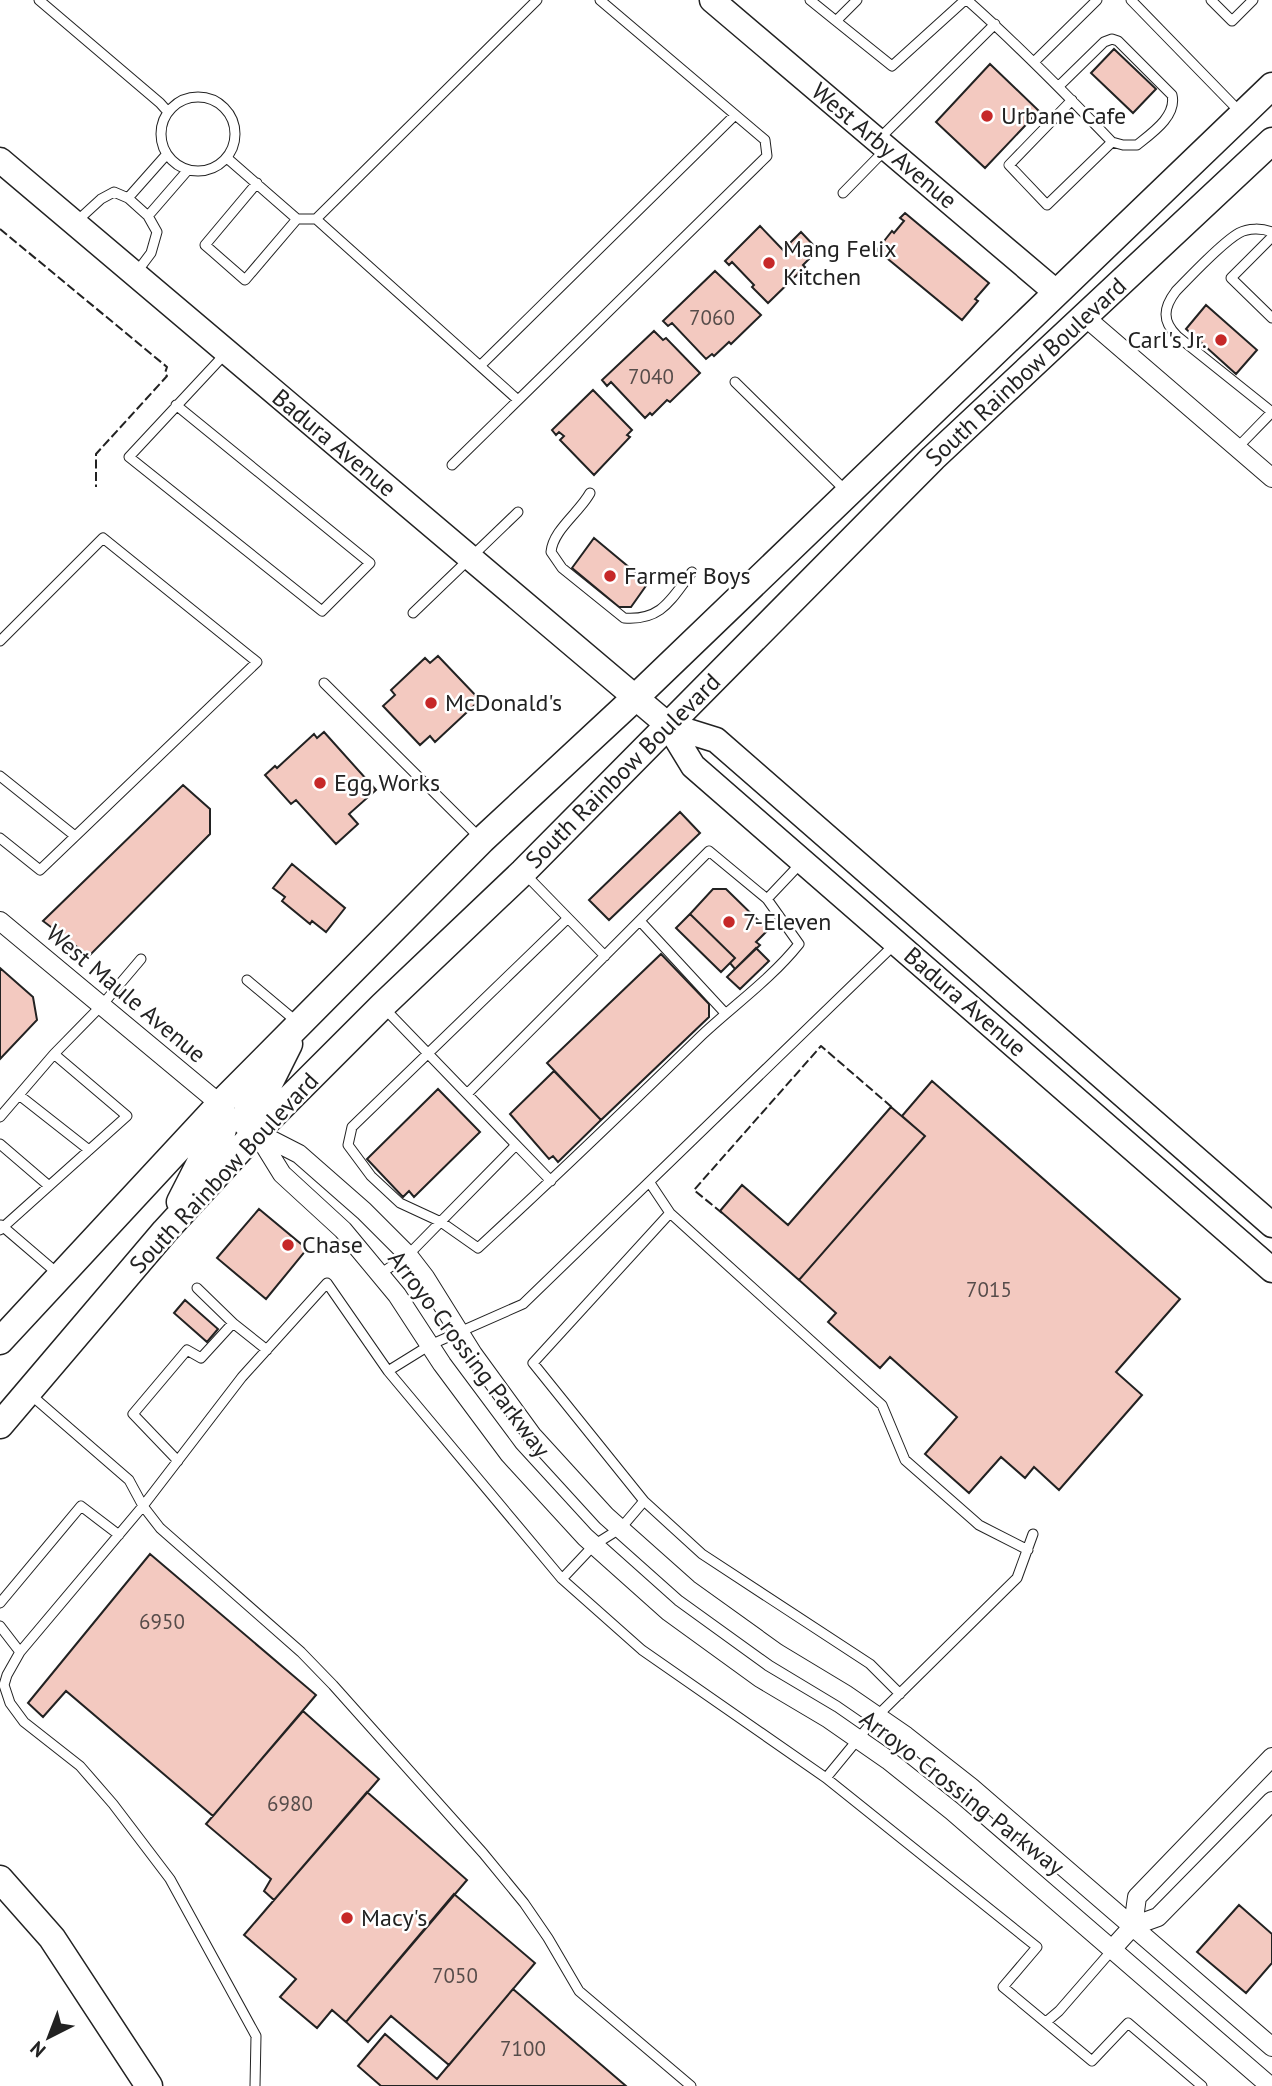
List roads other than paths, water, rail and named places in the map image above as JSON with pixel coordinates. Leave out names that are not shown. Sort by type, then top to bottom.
[{"type":"main road","name":"West Arby Avenue","points":[[712,0],[1056,293]]},
{"type":"main road","name":"South Rainbow Boulevard","points":[[0,1341],[220,1104],[482,840],[636,697],[1272,86]]},
{"type":"main road","name":"South Rainbow Boulevard","points":[[0,1424],[165,1231],[256,1132],[382,1006],[523,872],[962,430],[1272,141]]},
{"type":"main road","points":[[1085,317],[1087,293],[1109,261],[1211,146]]},
{"type":"main road","name":"Badura Avenue","points":[[0,160],[636,697],[668,725],[694,766],[1272,1270]]},
{"type":"main road","points":[[962,430],[998,377],[1039,335],[1056,293]]},
{"type":"main road","name":"Badura Avenue","points":[[668,725],[716,740],[1272,1225]]},
{"type":"main road","points":[[896,943],[919,917]]},
{"type":"main road","points":[[256,1132],[246,1123],[248,1108],[269,1084],[300,1024]]},
{"type":"main road","points":[[165,1231],[204,1155],[222,1133],[225,1122],[220,1104]]},
{"type":"main road","points":[[0,1879],[52,1938],[149,2086]]},
{"type":"street","points":[[1085,317],[1272,478]]},
{"type":"street","name":"West Maule Avenue","points":[[0,921],[220,1104]]},
{"type":"street","name":"Arroyo Crossing Parkway","points":[[256,1132],[299,1154],[364,1211],[408,1255],[425,1277],[473,1354],[532,1435],[621,1528],[688,1589],[777,1653],[877,1716],[971,1787],[1272,2047]]},
{"type":"street","name":"Arroyo Crossing Parkway","points":[[256,1132],[282,1174],[343,1230],[397,1295],[442,1364],[509,1454],[594,1545],[669,1612],[760,1678],[858,1739],[953,1811],[1270,2086]]},
{"type":"street","points":[[1133,1926],[1137,1897],[1272,1757]]},
{"type":"street","points":[[1114,1948],[1133,1926],[1158,1917],[1272,1801]]},
{"type":"lane","points":[[39,0],[168,112]]},
{"type":"lane","points":[[316,219],[537,0]]},
{"type":"lane","points":[[452,465],[767,156],[765,140],[600,0]]},
{"type":"lane","points":[[810,0],[892,66],[966,0],[1035,61],[1112,142],[1137,145],[1171,112],[1174,104],[1172,95],[1118,41],[1112,39],[1104,42],[1059,86]]},
{"type":"lane","points":[[836,20],[857,0]]},
{"type":"lane","points":[[1035,61],[1097,0]]},
{"type":"lane","points":[[1131,0],[1243,115]]},
{"type":"lane","points":[[1211,0],[1232,21],[1253,0]]},
{"type":"lane","points":[[843,193],[882,145],[995,24]]},
{"type":"lane","points":[[187,99],[210,99],[220,105],[234,124],[233,148],[227,158],[208,170],[187,171],[175,164],[167,154],[161,133],[168,112],[187,99]]},
{"type":"lane","points":[[1072,100],[1009,165],[1047,205],[1112,142]]},
{"type":"lane","points":[[480,366],[735,115]]},
{"type":"lane","points":[[128,198],[167,154]]},
{"type":"lane","points":[[227,158],[297,219],[316,219],[518,400]]},
{"type":"lane","points":[[148,216],[187,171]]},
{"type":"lane","points":[[257,183],[205,245],[245,280],[297,219]]},
{"type":"lane","points":[[74,224],[101,199],[114,192],[128,198],[148,216],[157,232],[151,253],[134,275]]},
{"type":"lane","points":[[1237,448],[1272,412],[1177,336],[1165,315],[1170,299],[1176,291],[1233,237],[1245,230],[1257,229],[1272,234],[1231,278],[1272,318]]},
{"type":"lane","points":[[176,405],[370,563],[322,611],[129,457],[176,405],[226,353]]},
{"type":"lane","points":[[735,382],[848,494]]},
{"type":"lane","points":[[590,493],[583,507],[555,537],[551,552],[562,568],[624,618],[649,618],[660,611],[692,572]]},
{"type":"lane","points":[[412,613],[518,512]]},
{"type":"lane","points":[[0,641],[103,538],[257,662],[40,870],[0,838]]},
{"type":"lane","points":[[324,683],[482,840]]},
{"type":"lane","points":[[0,776],[75,836]]},
{"type":"lane","points":[[467,1094],[709,851],[767,898],[799,944],[783,964],[725,1013],[478,1248],[441,1222],[400,1203],[371,1176],[348,1145],[352,1127],[568,918]]},
{"type":"lane","points":[[767,898],[803,861]]},
{"type":"lane","points":[[523,872],[605,956]]},
{"type":"lane","points":[[640,920],[725,1013]]},
{"type":"lane","points":[[387,1371],[430,1345],[523,1304],[896,943]]},
{"type":"lane","points":[[0,1117],[141,959]]},
{"type":"lane","points":[[247,980],[300,1024]]},
{"type":"lane","points":[[382,1006],[551,1181]]},
{"type":"lane","points":[[54,1054],[127,1116],[1,1227],[61,1277]]},
{"type":"lane","points":[[19,1095],[89,1150]]},
{"type":"lane","points":[[0,1144],[49,1186]]},
{"type":"lane","points":[[380,1275],[408,1255],[516,1145]]},
{"type":"lane","points":[[650,1183],[670,1213],[882,1405],[905,1460],[979,1525],[1028,1550]]},
{"type":"lane","points":[[670,1213],[533,1363],[644,1501],[702,1554],[870,1664],[900,1694]]},
{"type":"lane","points":[[255,2086],[256,2036],[170,1879],[113,1804],[80,1766],[24,1722],[10,1703],[4,1685],[20,1652],[143,1506],[242,1377],[327,1283],[387,1371],[562,1579],[642,1650],[826,1778],[1037,1947],[1003,1987],[1092,2062],[1128,2023],[1202,2086]]},
{"type":"lane","points":[[197,1288],[233,1323],[267,1350]]},
{"type":"lane","points":[[178,1461],[133,1414],[187,1350],[201,1358],[233,1323]]},
{"type":"lane","points":[[27,1391],[129,1480],[143,1506],[160,1528],[301,1652],[483,1853],[524,1903],[579,1991],[691,2086]]},
{"type":"lane","points":[[562,1579],[594,1545],[621,1528],[644,1501]]},
{"type":"lane","points":[[0,1603],[81,1506],[119,1535]]},
{"type":"lane","points":[[826,1778],[877,1716],[1017,1578],[1033,1534]]},
{"type":"lane","points":[[0,1626],[20,1652]]},
{"type":"lane","points":[[1045,2022],[1059,2011],[1114,1948]]},
{"type":"place","name":"Urbane Cafe","points":[[987,116]]},
{"type":"place","name":"Mang Felix Kitchen","points":[[769,263]]},
{"type":"place","name":"Carl's Jr.","points":[[1221,340]]},
{"type":"place","name":"Farmer Boys","points":[[610,576]]},
{"type":"place","name":"McDonald's","points":[[431,703]]},
{"type":"place","name":"Egg Works","points":[[320,783]]},
{"type":"place","name":"7-Eleven","points":[[729,922]]},
{"type":"place","name":"Chase","points":[[288,1245]]},
{"type":"place","name":"Macy's","points":[[347,1918]]}]
